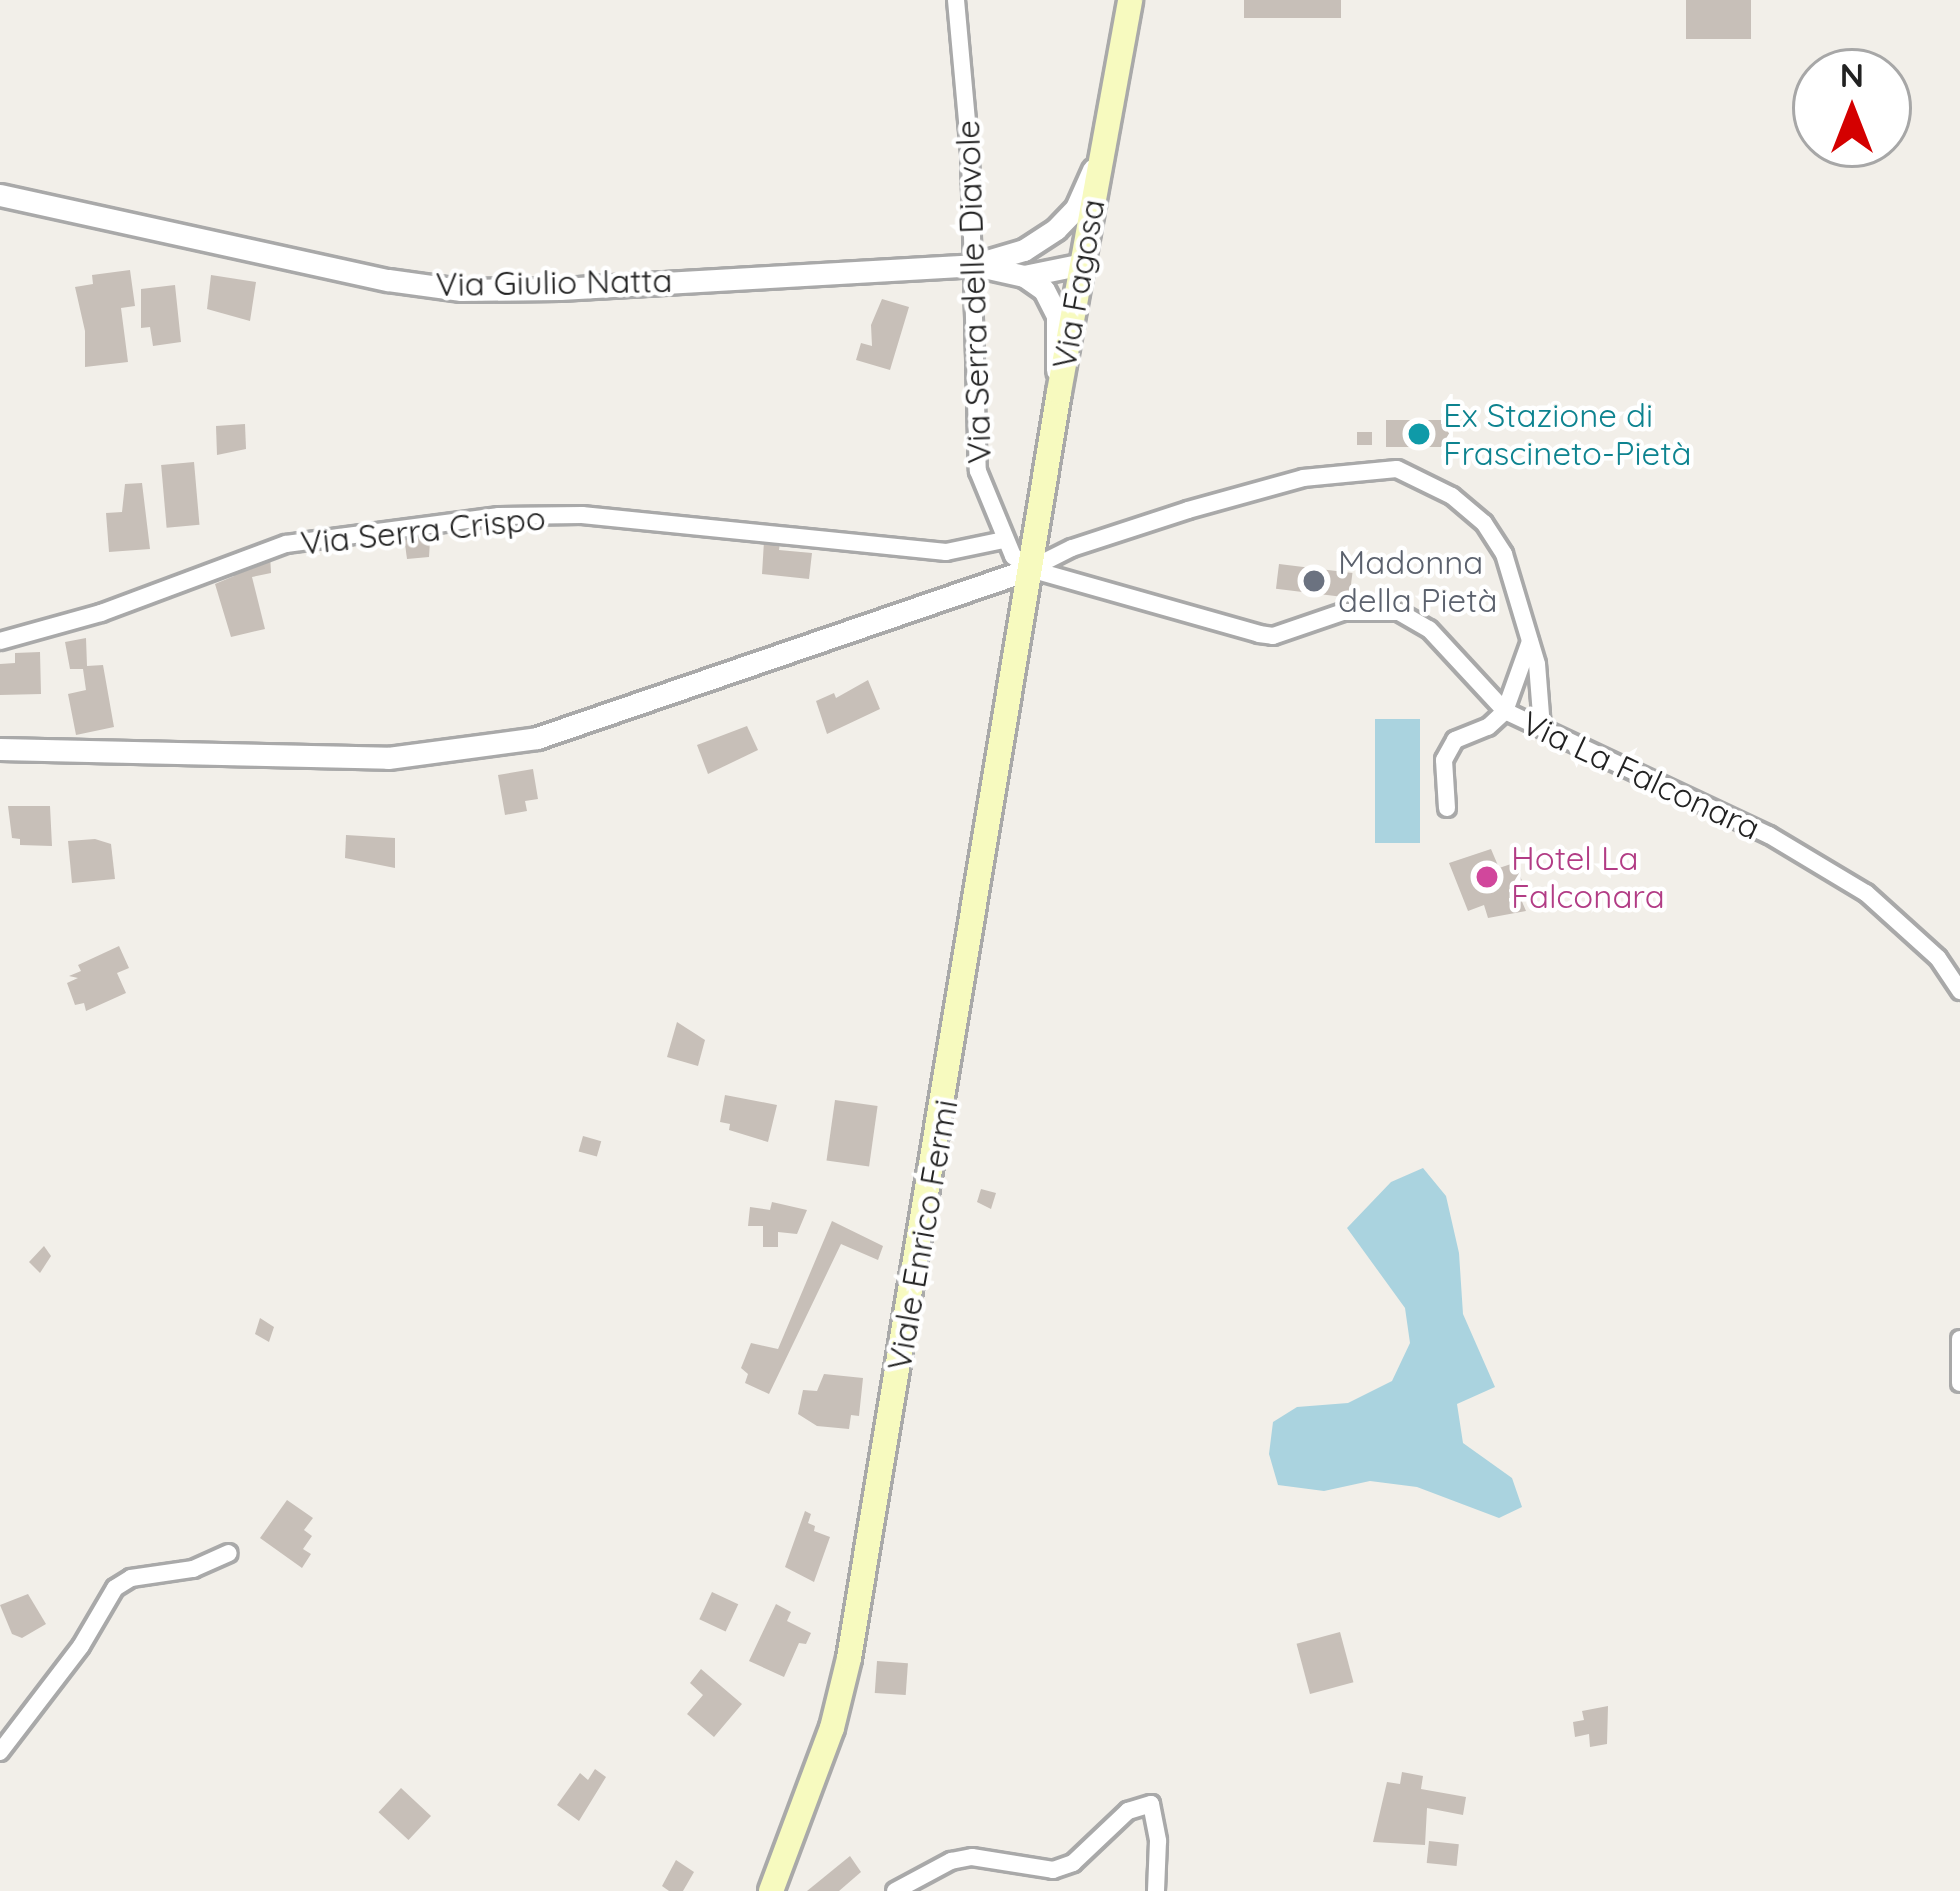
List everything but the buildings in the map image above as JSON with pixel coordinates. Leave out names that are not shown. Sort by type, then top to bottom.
[{"type":"main road","name":"Via Fagosa","points":[[1030,569],[1130,0]]},
{"type":"main road","name":"Viale Enrico Fermi","points":[[771,1891],[832,1728],[849,1658],[1030,569]]},
{"type":"street","name":"Via Serra delle Diavole","points":[[956,0],[973,265],[978,471],[1012,556],[1030,569]]},
{"type":"street","points":[[973,265],[1024,250],[1056,230],[1076,208],[1100,153]]},
{"type":"street","name":"Via Giulio Natta","points":[[0,195],[388,280],[461,290],[973,265]]},
{"type":"street","points":[[1024,250],[1057,250],[1083,264]]},
{"type":"street","points":[[1024,276],[1083,264]]},
{"type":"street","points":[[973,265],[1024,276],[1044,290],[1057,315],[1059,392]]},
{"type":"street","points":[[0,749],[388,758],[537,738],[1188,510],[1303,478],[1397,469],[1452,496],[1484,523],[1518,586],[1543,700],[1542,728]]},
{"type":"street","name":"Via Serra Crispo","points":[[0,641],[100,613],[286,544],[499,516],[582,515],[946,552],[1004,540]]},
{"type":"street","name":"Via La Falconara","points":[[1030,569],[1273,636],[1343,612],[1400,611],[1429,629],[1505,711],[1769,835],[1866,893],[1937,958],[1960,991]]},
{"type":"street","points":[[1447,808],[1444,760],[1455,740],[1488,727],[1505,711],[1530,641]]},
{"type":"street","points":[[1960,1339],[1960,1383]]},
{"type":"street","points":[[0,1752],[81,1646],[115,1588],[131,1578],[193,1569],[229,1553]]},
{"type":"street","points":[[895,1891],[951,1861],[972,1857],[1053,1870],[1073,1863],[1128,1811],[1151,1804],[1158,1840],[1156,1891]]},
{"type":"water","points":[[1375,719],[1420,719],[1420,843],[1375,843]]},
{"type":"water","points":[[1423,1168],[1446,1196],[1459,1253],[1463,1314],[1495,1387],[1457,1404],[1463,1443],[1512,1478],[1522,1507],[1499,1518],[1417,1487],[1370,1481],[1324,1491],[1278,1485],[1269,1454],[1273,1422],[1297,1407],[1348,1403],[1392,1381],[1410,1343],[1405,1308],[1347,1228],[1391,1182]]},
{"type":"place","name":"Ex Stazione di Frascineto-Pietà","points":[[1419,434]]},
{"type":"place","name":"Madonna della Pietà","points":[[1314,581]]},
{"type":"place","name":"Hotel La Falconara","points":[[1487,877]]}]
